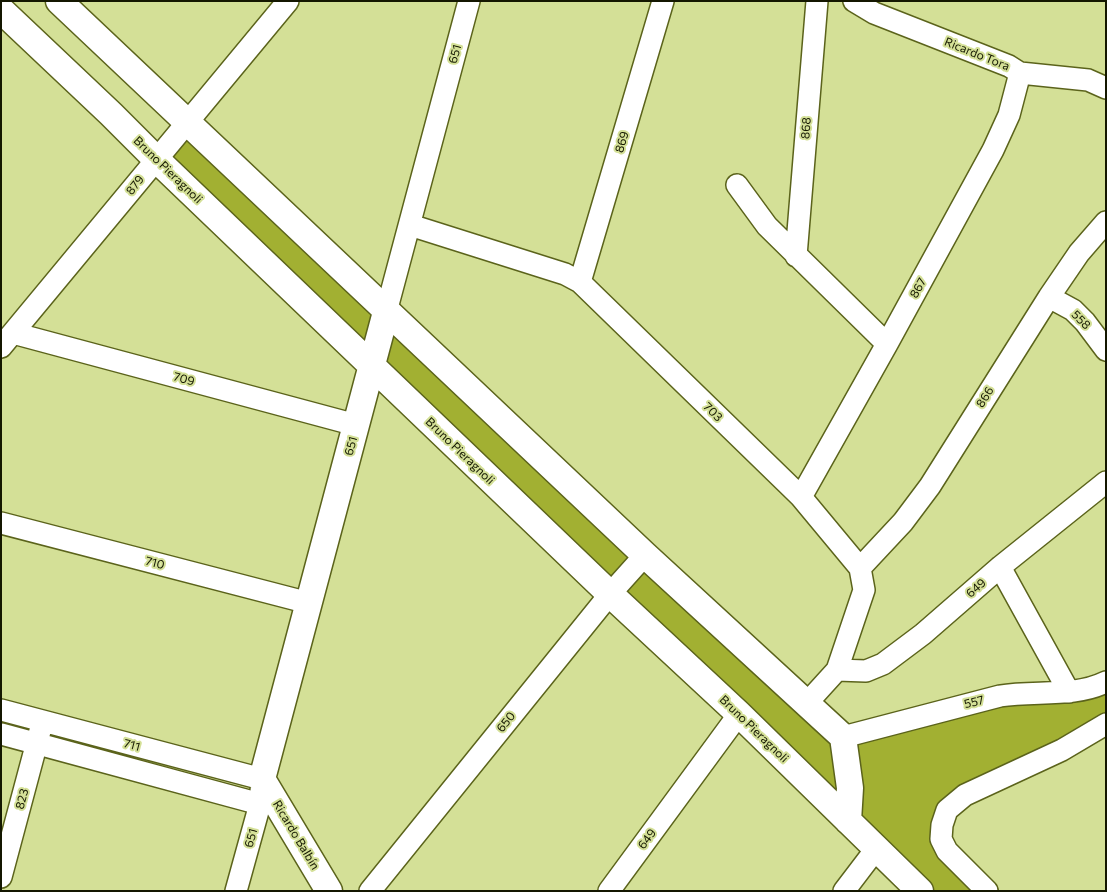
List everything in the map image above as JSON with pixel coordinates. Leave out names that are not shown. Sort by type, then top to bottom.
[{"type":"street","points":[[59,1],[386,312],[645,555],[843,737],[850,788],[848,822]]},
{"type":"street","name":"879","points":[[7,340],[288,1]]},
{"type":"street","name":"651","points":[[236,891],[309,603],[469,1]]},
{"type":"street","name":"869","points":[[580,282],[663,1]]},
{"type":"street","name":"868","points":[[796,256],[817,1]]},
{"type":"street","name":"Ricardo Tora","points":[[854,1],[874,13],[1009,66],[1020,73],[1088,80],[1106,88]]},
{"type":"street","name":"Bruno Pieragnoli","points":[[1,10],[610,594],[740,714],[920,891]]},
{"type":"street","name":"867","points":[[800,497],[887,344],[993,150],[1008,116],[1020,73]]},
{"type":"street","points":[[737,185],[767,226],[887,344]]},
{"type":"street","name":"866","points":[[860,568],[903,522],[930,486],[1049,297],[1079,253],[1106,222]]},
{"type":"street","name":"703","points":[[410,225],[565,274],[580,282],[800,497],[860,568]]},
{"type":"street","name":"558","points":[[1049,297],[1072,310],[1086,322],[1106,350]]},
{"type":"street","name":"709","points":[[7,340],[356,426]]},
{"type":"street","name":"649","points":[[838,670],[866,671],[883,664],[923,634],[1000,567],[1106,482]]},
{"type":"street","name":"710","points":[[1,523],[309,603]]},
{"type":"street","name":"650","points":[[370,891],[610,594],[645,555]]},
{"type":"street","points":[[1000,567],[1069,692]]},
{"type":"street","points":[[807,704],[838,670],[864,590],[860,568]]},
{"type":"street","name":"557","points":[[843,737],[1019,692],[1069,692],[1098,686],[1106,682]]},
{"type":"street","name":"711","points":[[1,710],[43,721],[261,792]]},
{"type":"street","name":"649","points":[[609,891],[740,714]]},
{"type":"street","name":"823","points":[[1,876],[43,721]]},
{"type":"street","points":[[987,891],[946,851],[941,839],[942,825],[947,810],[964,795],[1062,750],[1106,724]]},
{"type":"street","name":"711","points":[[1,734],[261,792]]},
{"type":"street","name":"Ricardo Balbín","points":[[261,792],[329,891]]},
{"type":"street","points":[[844,891],[876,849]]},
{"type":"green space","points":[[187,124],[843,737],[1106,682],[1106,724],[965,795],[941,839],[987,891],[920,891],[156,159]]}]
